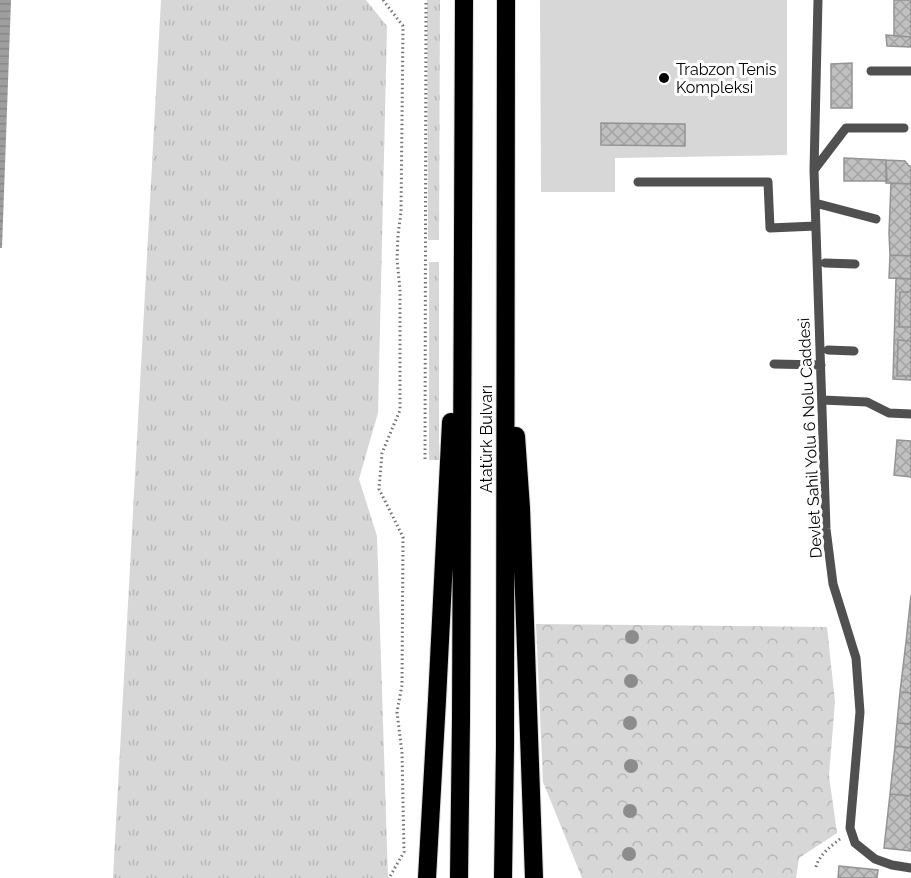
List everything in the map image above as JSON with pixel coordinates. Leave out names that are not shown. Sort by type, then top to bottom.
[{"type":"highway","name":"Atatürk Bulvarı","points":[[459,878],[464,0]]},
{"type":"highway","name":"Atatürk Bulvarı","points":[[503,878],[506,0]]},
{"type":"highway","points":[[506,252],[521,508],[534,878]]},
{"type":"highway","points":[[427,878],[450,443],[463,253]]},
{"type":"lane","name":"Devlet Sahil Yolu 6 Nolu Caddesi","points":[[818,0],[813,170],[827,540],[833,584],[856,658],[860,712],[851,831]]},
{"type":"lane","points":[[871,71],[911,71]]},
{"type":"lane","points":[[813,170],[846,128],[904,128]]},
{"type":"lane","points":[[638,182],[768,182],[770,228],[816,226]]},
{"type":"lane","points":[[815,203],[876,219]]},
{"type":"lane","points":[[825,262],[855,264]]},
{"type":"lane","points":[[828,350],[854,351]]},
{"type":"lane","points":[[774,364],[821,365]]},
{"type":"lane","points":[[822,400],[867,402],[889,413],[911,414]]},
{"type":"lane","points":[[851,831],[855,843],[875,859],[911,868]]},
{"type":"path","points":[[383,0],[403,26],[401,212],[396,259],[400,290],[400,410],[382,453],[379,489],[403,537],[402,685],[397,712],[402,753],[404,852],[389,878]]},
{"type":"path","points":[[425,459],[426,0]]},
{"type":"path","points":[[816,867],[817,860],[851,831]]},
{"type":"green space","points":[[161,0],[366,0],[387,26],[378,413],[359,479],[377,536],[388,878],[113,878]]},
{"type":"green space","points":[[427,0],[440,0],[439,240],[428,240]]},
{"type":"green space","name":"Trabzon Tenis Kompleksi","points":[[540,0],[787,0],[787,155],[615,158],[615,192],[541,192]]},
{"type":"green space","points":[[429,262],[439,262],[439,460],[429,460]]},
{"type":"green space","points":[[536,624],[827,627],[835,702],[829,776],[837,833],[799,858],[796,878],[582,878],[543,782]]},
{"type":"shaded area","points":[[0,0],[11,0],[2,248],[0,248]]},
{"type":"building","points":[[894,0],[911,0],[911,37],[894,36]]},
{"type":"building","points":[[886,35],[911,37],[911,47],[887,46]]},
{"type":"building","points":[[852,63],[852,108],[831,108],[831,64]]},
{"type":"building","points":[[601,123],[685,124],[685,146],[601,145]]},
{"type":"building","points":[[844,158],[886,160],[887,181],[844,181]]},
{"type":"building","points":[[886,160],[905,161],[911,166],[911,184],[886,183]]},
{"type":"building","points":[[891,183],[911,184],[911,256],[890,255]]},
{"type":"building","points":[[890,255],[911,256],[911,279],[889,278]]},
{"type":"building","points":[[896,278],[911,279],[911,292],[900,292],[899,327],[911,327],[911,341],[898,340],[897,376],[911,376],[911,380],[893,379]]},
{"type":"building","points":[[900,292],[911,292],[911,327],[899,327]]},
{"type":"building","points":[[898,340],[911,341],[911,376],[897,376]]},
{"type":"building","points":[[897,440],[911,441],[911,477],[894,475]]},
{"type":"building","points":[[911,595],[911,643],[906,642]]},
{"type":"building","points":[[906,642],[911,643],[911,693],[900,692]]},
{"type":"building","points":[[900,692],[911,693],[911,724],[897,723]]},
{"type":"building","points":[[897,723],[911,724],[911,748],[895,746]]},
{"type":"building","points":[[895,746],[911,748],[911,796],[890,794]]},
{"type":"building","points":[[890,794],[911,796],[911,851],[884,848]]},
{"type":"building","points":[[839,866],[878,870],[877,878],[838,878]]},
{"type":"place","name":"Trabzon Tenis Kompleksi","points":[[664,78]]}]
